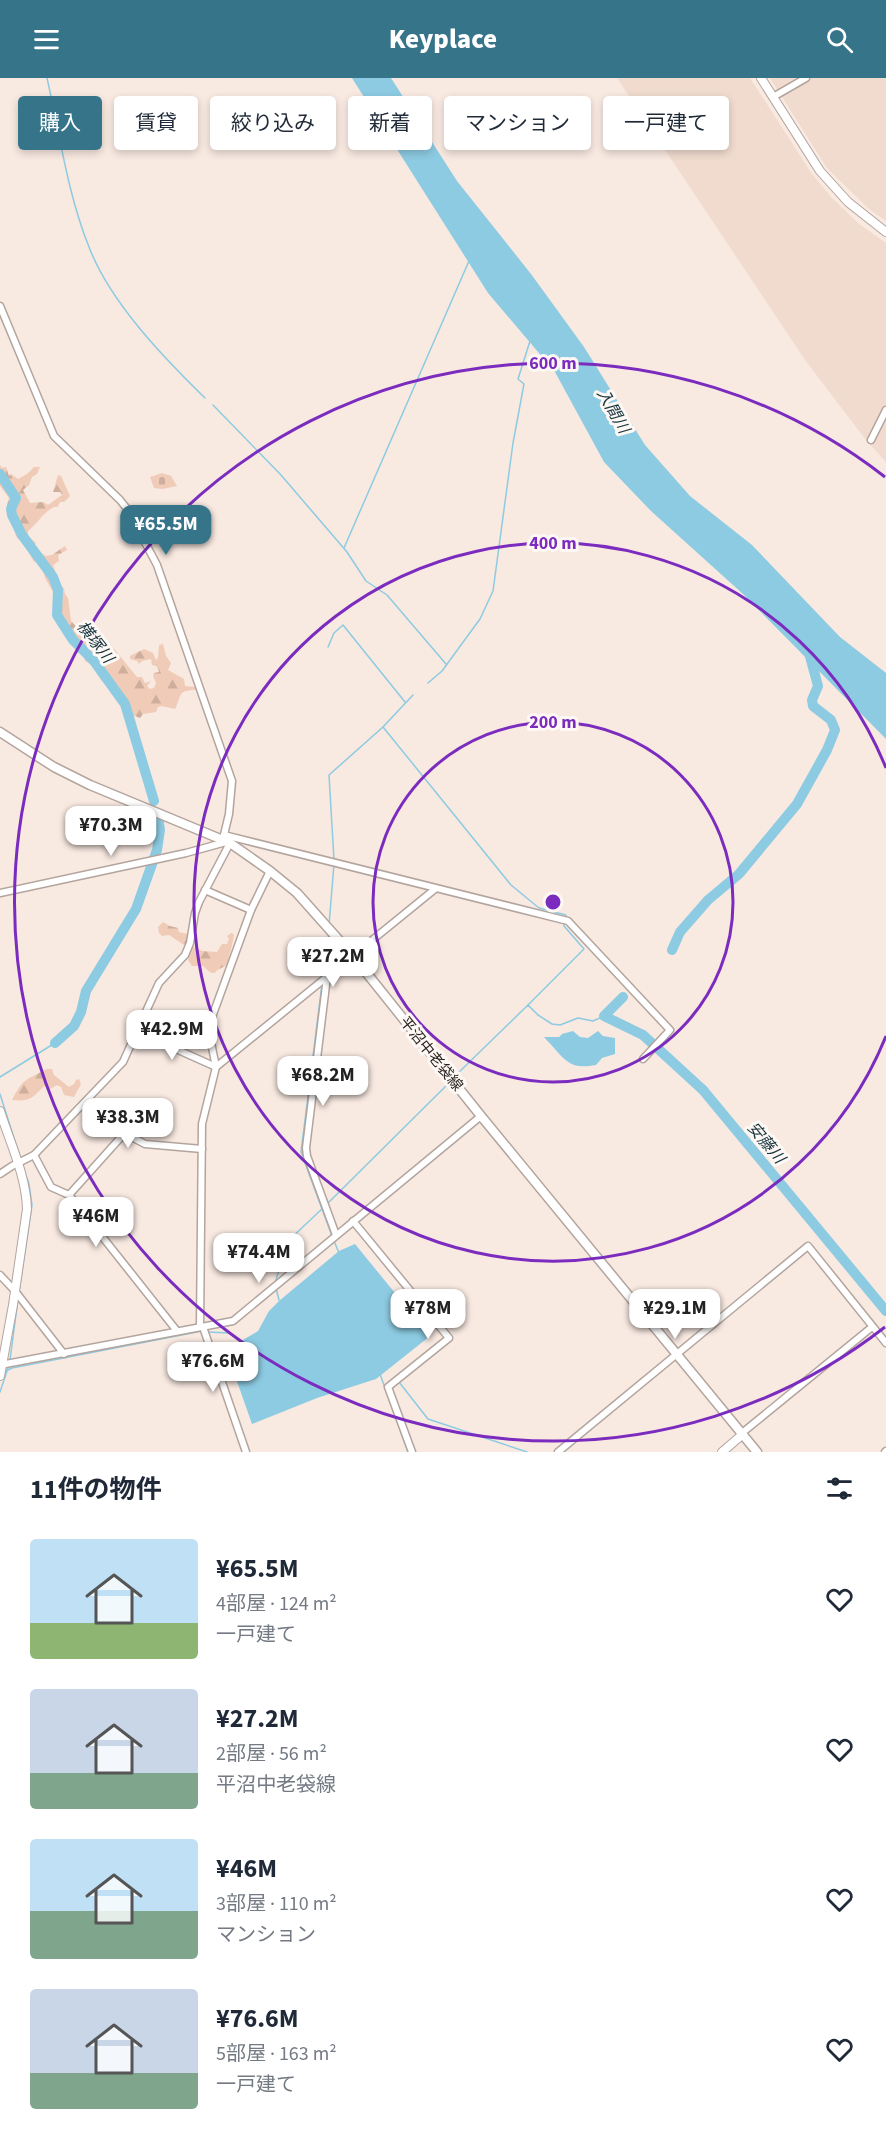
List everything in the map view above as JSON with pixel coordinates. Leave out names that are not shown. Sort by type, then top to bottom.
[{"type":"main road","name":"平沼中老袋線","points":[[0,732],[54,767],[90,785],[226,840],[297,893],[353,956],[481,1116],[757,1452]]},
{"type":"street","points":[[761,78],[807,152],[833,187],[861,214],[886,232]]},
{"type":"street","points":[[773,97],[806,78]]},
{"type":"street","points":[[0,306],[54,436],[112,491],[128,510],[157,565],[232,781],[226,840],[195,913],[190,943],[185,955],[159,983],[127,1056],[119,1068],[34,1155],[0,1174]]},
{"type":"street","points":[[871,440],[886,410]]},
{"type":"street","points":[[0,893],[186,853],[226,840],[568,921],[670,1030],[643,1059]]},
{"type":"street","points":[[246,1452],[201,1327],[202,1124],[216,1068],[208,1028],[251,910],[270,871]]},
{"type":"street","points":[[216,1068],[435,889]]},
{"type":"street","points":[[205,890],[251,910]]},
{"type":"street","points":[[327,977],[306,1148],[336,1235]]},
{"type":"street","points":[[138,1032],[216,1068]]},
{"type":"street","points":[[0,1111],[18,1163],[27,1209],[15,1291],[3,1344],[0,1376]]},
{"type":"street","points":[[2,1365],[233,1321],[481,1116]]},
{"type":"street","points":[[69,1196],[126,1134],[145,1144],[202,1149]]},
{"type":"street","points":[[34,1155],[51,1187],[69,1196],[177,1331]]},
{"type":"street","points":[[353,1221],[449,1338],[388,1387],[412,1452]]},
{"type":"street","points":[[558,1452],[808,1246],[886,1343]]},
{"type":"street","points":[[0,1275],[64,1354]]},
{"type":"street","points":[[722,1452],[872,1327]]},
{"type":"shaded area","points":[[617,78],[750,78],[812,174],[831,197],[859,224],[886,243],[886,462],[866,440],[805,360],[665,150],[729,150],[729,96],[629,96]]},
{"type":"shaded area","points":[[770,78],[886,78],[886,221],[869,209],[827,168]]},
{"type":"green space","points":[[0,465],[2,468],[6,467],[9,476],[11,474],[18,479],[34,467],[40,467],[29,485],[23,490],[30,503],[43,502],[48,505],[62,495],[60,492],[53,492],[58,475],[61,476],[70,496],[45,513],[28,531],[28,536],[36,543],[34,545],[39,552],[46,556],[52,555],[65,546],[67,550],[58,555],[59,561],[53,565],[60,586],[64,588],[68,598],[71,621],[98,646],[110,644],[137,677],[142,677],[145,683],[151,681],[147,686],[150,689],[154,688],[156,683],[153,676],[154,673],[159,672],[157,666],[152,665],[151,659],[139,664],[130,659],[130,656],[144,649],[153,653],[156,660],[159,645],[163,644],[166,656],[171,663],[168,670],[184,679],[185,686],[196,687],[197,690],[183,693],[175,709],[162,706],[158,707],[156,712],[143,714],[140,718],[135,716],[129,718],[129,712],[125,711],[117,697],[101,680],[95,667],[85,661],[82,652],[73,644],[71,636],[66,637],[59,625],[54,596],[44,568],[40,563],[34,562],[21,539],[16,536],[7,505],[9,498],[0,486]]},
{"type":"green space","points":[[162,473],[171,476],[177,486],[154,488],[150,477]]},
{"type":"green space","points":[[163,922],[178,928],[179,932],[188,934],[187,943],[184,945],[169,935],[162,936],[158,927]]},
{"type":"green space","points":[[231,933],[234,936],[226,965],[215,973],[211,973],[203,966],[192,966],[188,960],[192,946],[202,951],[217,952],[222,944],[227,944],[229,939],[227,936]]},
{"type":"green space","points":[[47,1069],[52,1069],[54,1075],[69,1087],[79,1079],[81,1084],[74,1097],[64,1095],[61,1087],[57,1085],[50,1089],[44,1086],[29,1099],[12,1100],[26,1080]]},
{"type":"water","points":[[352,78],[391,78],[403,96],[363,96]]},
{"type":"water","name":"入間川","points":[[432,142],[457,181],[531,274],[584,347],[645,445],[690,496],[752,545],[840,637],[886,673],[886,739],[743,594],[651,511],[604,462],[555,372],[488,293],[398,150],[432,150]]},
{"type":"water","points":[[573,1031],[580,1037],[588,1038],[598,1031],[603,1036],[615,1038],[615,1054],[602,1058],[596,1065],[576,1066],[563,1058],[544,1037],[559,1037]]},
{"type":"water","points":[[355,1244],[430,1336],[376,1379],[317,1398],[252,1424],[226,1350],[258,1331],[269,1311],[279,1301],[339,1251]]},
{"type":"waterway","points":[[47,78],[75,205],[98,268],[139,328],[205,398]]},
{"type":"waterway","points":[[344,548],[469,261]]},
{"type":"waterway","points":[[428,683],[442,671],[480,619],[493,591],[513,443],[524,384],[518,379],[530,341]]},
{"type":"waterway","points":[[213,405],[281,475],[347,552],[366,581],[387,595],[446,664]]},
{"type":"waterway","name":"横塚川","points":[[0,474],[16,498],[11,509],[22,535],[53,577],[58,590],[57,615],[73,640],[94,661],[125,704],[154,801]]},
{"type":"waterway","points":[[328,647],[334,633],[343,625],[405,702]]},
{"type":"waterway","points":[[672,950],[680,932],[708,900],[739,874],[797,804],[827,750],[835,730],[831,720],[813,706],[812,700],[818,686],[808,649]]},
{"type":"waterway","points":[[334,860],[329,775],[383,727],[413,695]]},
{"type":"waterway","points":[[383,727],[511,885],[539,908],[566,915],[565,919]]},
{"type":"waterway","name":"横塚川","points":[[55,1043],[74,1026],[81,1012],[86,991],[136,909],[157,850],[160,830],[158,817]]},
{"type":"waterway","points":[[329,925],[334,864]]},
{"type":"waterway","points":[[528,1005],[584,949],[564,926],[564,923]]},
{"type":"waterway","points":[[323,976],[329,933]]},
{"type":"waterway","points":[[322,984],[301,1152],[332,1236]]},
{"type":"waterway","name":"安藤川","points":[[623,997],[604,1016],[643,1035],[703,1090],[886,1311]]},
{"type":"waterway","points":[[455,1076],[528,1005],[552,1024],[560,1025],[578,1018],[593,1021],[604,1016]]},
{"type":"waterway","points":[[0,1077],[55,1043]]},
{"type":"waterway","points":[[328,1203],[450,1082]]},
{"type":"waterway","points":[[0,1094],[19,1154]]},
{"type":"waterway","points":[[19,1292],[32,1205],[29,1184],[22,1164]]},
{"type":"waterway","points":[[275,1283],[288,1241],[324,1207]]},
{"type":"waterway","points":[[334,1241],[339,1253]]},
{"type":"waterway","points":[[276,1288],[279,1300]]},
{"type":"waterway","points":[[10,1360],[18,1299]]},
{"type":"waterway","points":[[4,1372],[12,1368],[202,1331]]},
{"type":"waterway","points":[[207,1332],[230,1333],[240,1342]]},
{"type":"waterway","points":[[0,1392],[9,1365]]},
{"type":"waterway","points":[[380,1374],[408,1452]]},
{"type":"waterway","points":[[392,1388],[399,1382],[428,1419],[527,1452]]}]
